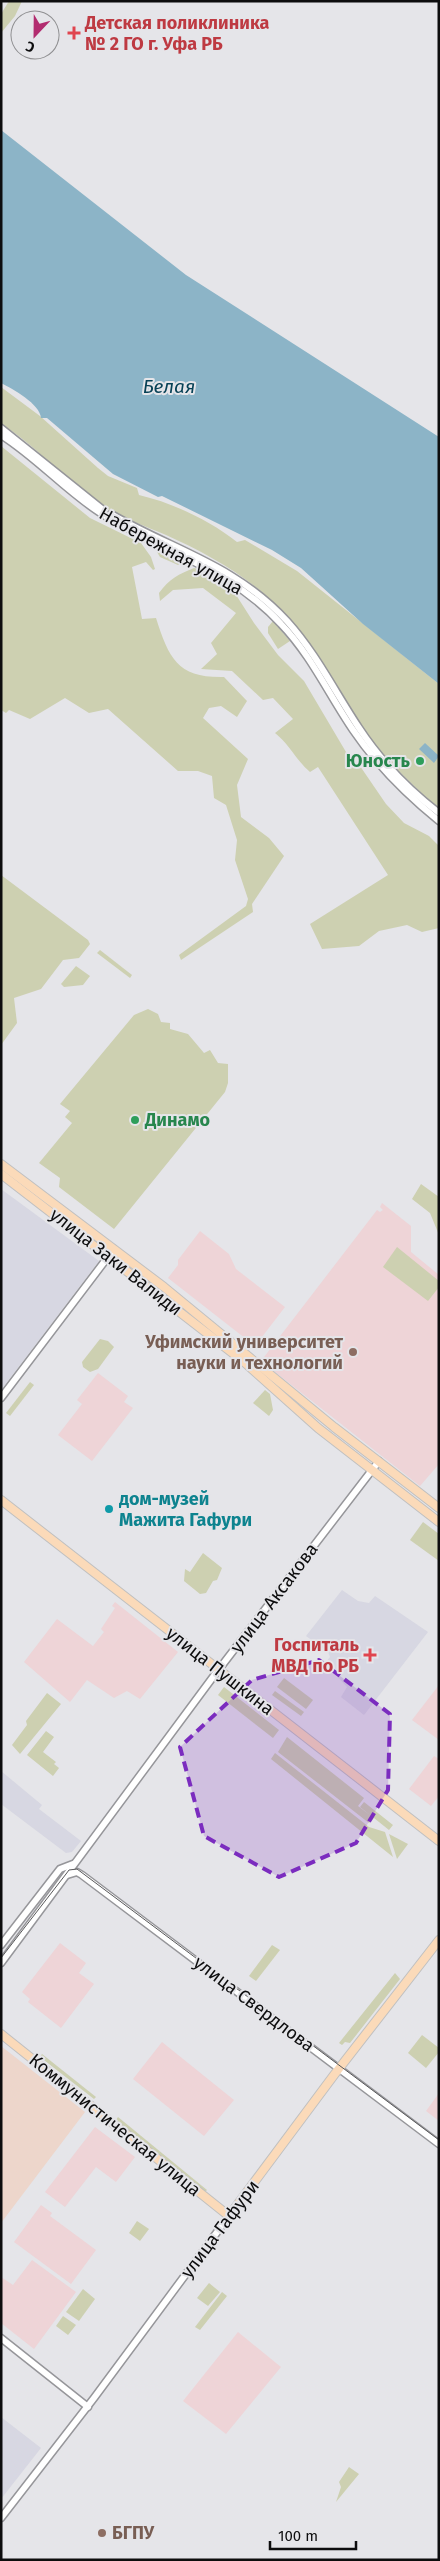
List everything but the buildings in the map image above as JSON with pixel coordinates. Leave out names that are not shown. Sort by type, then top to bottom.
[{"type":"main road","name":"улица Заки Валиди","points":[[1,1164],[114,1249],[439,1508]]},
{"type":"main road","name":"улица Заки Валиди","points":[[1,1174],[243,1360],[292,1406],[439,1522]]},
{"type":"main road","name":"улица Пушкина","points":[[1,1500],[439,1841]]},
{"type":"main road","name":"улица Гафури","points":[[229,2216],[339,2068],[439,1940]]},
{"type":"main road","name":"Коммунистическая улица","points":[[1,2034],[229,2216]]},
{"type":"street","name":"Набережная улица","points":[[1,428],[101,509],[215,565],[248,585],[273,607],[301,643],[374,747],[404,782],[439,813]]},
{"type":"street","name":"Набережная улица","points":[[1,435],[99,512],[237,585],[269,611],[301,643],[363,744],[399,785],[439,821]]},
{"type":"street","points":[[1,1398],[114,1249]]},
{"type":"street","name":"улица Аксакова","points":[[67,1875],[79,1854],[379,1461]]},
{"type":"street","points":[[1,1945],[60,1869],[73,1864]]},
{"type":"street","name":"улица Свердлова","points":[[67,1875],[77,1872],[82,1875],[439,2144]]},
{"type":"street","points":[[1,1963],[67,1875]]},
{"type":"street","name":"улица Гафури","points":[[1,2518],[88,2407],[229,2216]]},
{"type":"street","points":[[1,2338],[88,2407]]},
{"type":"highlighted area","points":[[319,1660],[390,1714],[388,1790],[356,1843],[279,1877],[204,1836],[180,1747],[252,1680]]},
{"type":"shaded area","points":[[1,1189],[99,1261],[1,1390]]},
{"type":"shaded area","name":"Уфимский университет науки и технологий","points":[[382,1203],[411,1226],[411,1252],[439,1275],[439,1464],[420,1486],[261,1361],[377,1210],[380,1212],[383,1210],[380,1207]]},
{"type":"shaded area","points":[[200,1231],[229,1254],[236,1269],[285,1307],[255,1346],[168,1278],[178,1265],[178,1260]]},
{"type":"shaded area","points":[[98,1373],[128,1396],[124,1402],[133,1408],[92,1461],[58,1435],[82,1404],[77,1400]]},
{"type":"shaded area","name":"Госпиталь МВД по РБ","points":[[342,1590],[358,1601],[369,1603],[375,1596],[428,1632],[364,1715],[341,1697],[347,1687],[325,1663],[330,1657],[328,1652],[306,1636]]},
{"type":"shaded area","points":[[115,1602],[178,1652],[140,1699],[127,1691],[114,1698],[87,1680],[70,1702],[24,1662],[57,1619],[93,1646],[104,1632],[101,1629],[115,1608],[112,1606]]},
{"type":"shaded area","points":[[439,1685],[439,1740],[412,1720]]},
{"type":"shaded area","points":[[434,1756],[439,1759],[439,1796],[431,1806],[409,1789]]},
{"type":"shaded area","points":[[1,1771],[42,1805],[39,1809],[81,1841],[72,1852],[66,1853],[1,1804]]},
{"type":"shaded area","points":[[60,1943],[86,1963],[79,1973],[94,1984],[61,2028],[28,2002],[30,1999],[22,1992]]},
{"type":"shaded area","points":[[162,2042],[234,2100],[204,2136],[133,2079]]},
{"type":"shaded area","points":[[1,2046],[85,2112],[1,2223]]},
{"type":"shaded area","points":[[439,2093],[439,2121],[426,2111]]},
{"type":"shaded area","points":[[95,2127],[135,2157],[116,2182],[96,2167],[65,2207],[45,2192]]},
{"type":"shaded area","points":[[41,2205],[52,2213],[50,2216],[96,2250],[71,2284],[14,2242]]},
{"type":"shaded area","points":[[32,2260],[76,2292],[34,2349],[1,2323],[1,2277],[13,2285]]},
{"type":"shaded area","points":[[238,2332],[281,2367],[226,2434],[183,2401]]},
{"type":"shaded area","points":[[1,2417],[41,2448],[1,2499]]},
{"type":"green space","points":[[9,1],[22,1],[18,10],[10,10],[10,22],[1,33],[1,14]]},
{"type":"green space","points":[[1,387],[40,416],[108,476],[137,488],[139,495],[190,513],[237,542],[245,540],[297,571],[439,684],[439,809],[398,770],[370,738],[351,712],[312,649],[277,606],[252,584],[211,557],[127,519],[104,507],[78,488],[28,443],[1,424]]},
{"type":"green space","points":[[1,446],[90,518],[141,543],[151,557],[155,569],[153,570],[146,562],[132,567],[142,619],[156,618],[171,655],[186,670],[196,674],[224,677],[247,701],[237,717],[221,706],[209,708],[203,718],[248,759],[237,785],[241,817],[269,838],[284,856],[252,904],[253,912],[181,960],[179,955],[246,906],[248,899],[235,860],[237,840],[226,805],[214,798],[212,776],[198,771],[178,771],[108,709],[89,713],[65,698],[30,719],[9,710],[6,713],[1,710]]},
{"type":"green space","points":[[159,550],[181,559],[183,564],[178,565],[160,557],[157,552]]},
{"type":"green space","points":[[194,568],[211,573],[231,587],[254,623],[278,655],[304,681],[346,752],[360,766],[386,804],[404,823],[429,836],[439,846],[439,928],[422,932],[407,925],[379,931],[359,946],[322,949],[310,924],[388,875],[318,767],[310,772],[275,733],[293,719],[273,698],[263,700],[232,671],[201,669],[217,654],[211,643],[236,613],[203,588],[173,590],[160,601],[159,593],[167,584],[179,575]]},
{"type":"green space","points":[[273,621],[290,641],[278,649],[268,633],[268,627]]},
{"type":"green space","points":[[1,875],[88,940],[90,944],[79,958],[63,960],[41,989],[14,998],[17,1023],[1,1045]]},
{"type":"green space","points":[[100,950],[132,975],[130,978],[97,953]]},
{"type":"green space","points":[[76,966],[90,976],[83,985],[64,987],[61,984]]},
{"type":"green space","name":"Динамо","points":[[148,1009],[158,1014],[161,1022],[170,1023],[170,1029],[188,1034],[204,1053],[210,1050],[218,1063],[228,1064],[228,1083],[225,1092],[114,1229],[59,1187],[60,1178],[39,1163],[72,1123],[65,1117],[70,1111],[60,1104],[134,1015]]},
{"type":"green space","points":[[421,1184],[439,1197],[439,1235],[430,1213],[412,1199]]},
{"type":"green space","points":[[397,1247],[439,1281],[439,1287],[428,1301],[383,1267]]},
{"type":"green space","points":[[100,1339],[108,1341],[114,1347],[98,1369],[90,1372],[83,1367],[82,1362]]},
{"type":"green space","points":[[30,1382],[34,1385],[10,1416],[6,1413]]},
{"type":"green space","points":[[265,1390],[270,1394],[273,1410],[269,1416],[253,1403]]},
{"type":"green space","points":[[423,1522],[439,1534],[439,1561],[410,1540]]},
{"type":"green space","points":[[203,1553],[222,1568],[217,1580],[213,1581],[206,1593],[200,1594],[184,1581],[185,1569],[190,1572]]},
{"type":"green space","points":[[284,1678],[313,1700],[306,1709],[277,1687]]},
{"type":"green space","points":[[224,1687],[279,1730],[273,1738],[218,1695]]},
{"type":"green space","points":[[275,1691],[304,1712],[301,1716],[272,1695]]},
{"type":"green space","points":[[47,1693],[61,1704],[20,1754],[12,1745],[27,1725],[26,1721]]},
{"type":"green space","points":[[46,1731],[54,1737],[43,1752],[56,1762],[54,1764],[59,1768],[53,1776],[27,1755]]},
{"type":"green space","points":[[287,1737],[364,1798],[358,1806],[370,1815],[360,1807],[364,1802],[393,1825],[389,1830],[374,1818],[369,1823],[278,1752]]},
{"type":"green space","points":[[275,1753],[369,1827],[385,1832],[393,1857],[271,1759]]},
{"type":"green space","points":[[389,1834],[408,1844],[397,1859]]},
{"type":"green space","points":[[272,1945],[280,1950],[256,1981],[249,1976]]},
{"type":"green space","points":[[395,1973],[400,1979],[350,2043],[345,2042],[342,2045],[339,2043]]},
{"type":"green space","points":[[422,2035],[439,2048],[439,2052],[426,2068],[408,2053]]},
{"type":"green space","points":[[42,2054],[96,2097],[94,2099],[40,2057]]},
{"type":"green space","points":[[118,2117],[207,2190],[205,2192],[116,2120]]},
{"type":"green space","points":[[137,2221],[149,2229],[140,2241],[129,2233]]},
{"type":"green space","points":[[209,2283],[220,2292],[208,2306],[197,2298]]},
{"type":"green space","points":[[83,2289],[95,2299],[79,2321],[66,2312]]},
{"type":"green space","points":[[222,2292],[227,2296],[200,2330],[195,2327]]},
{"type":"green space","points":[[63,2316],[76,2325],[68,2335],[56,2326]]},
{"type":"green space","points":[[349,2467],[359,2474],[336,2502],[341,2487],[339,2482]]},
{"type":"water","name":"Белая","points":[[1,130],[186,275],[439,437],[439,684],[363,624],[301,568],[272,550],[113,474],[47,418],[41,418],[36,407],[31,402],[1,383]]},
{"type":"water","points":[[425,743],[439,756],[434,763],[419,749]]},
{"type":"tram line","points":[[1,1958],[69,1870],[77,1869],[439,2140]]},
{"type":"place","name":"Детская поликлиника № 2 ГО г. Уфа РБ","points":[[74,33]]},
{"type":"place","name":"Юность","points":[[420,761]]},
{"type":"place","name":"Динамо","points":[[135,1120]]},
{"type":"place","name":"Уфимский университет науки и технологий","points":[[353,1352]]},
{"type":"place","name":"дом-музей Мажита Гафури","points":[[109,1509]]},
{"type":"place","name":"Госпиталь МВД по РБ","points":[[370,1655]]},
{"type":"place","name":"БГПУ","points":[[102,2533]]}]
